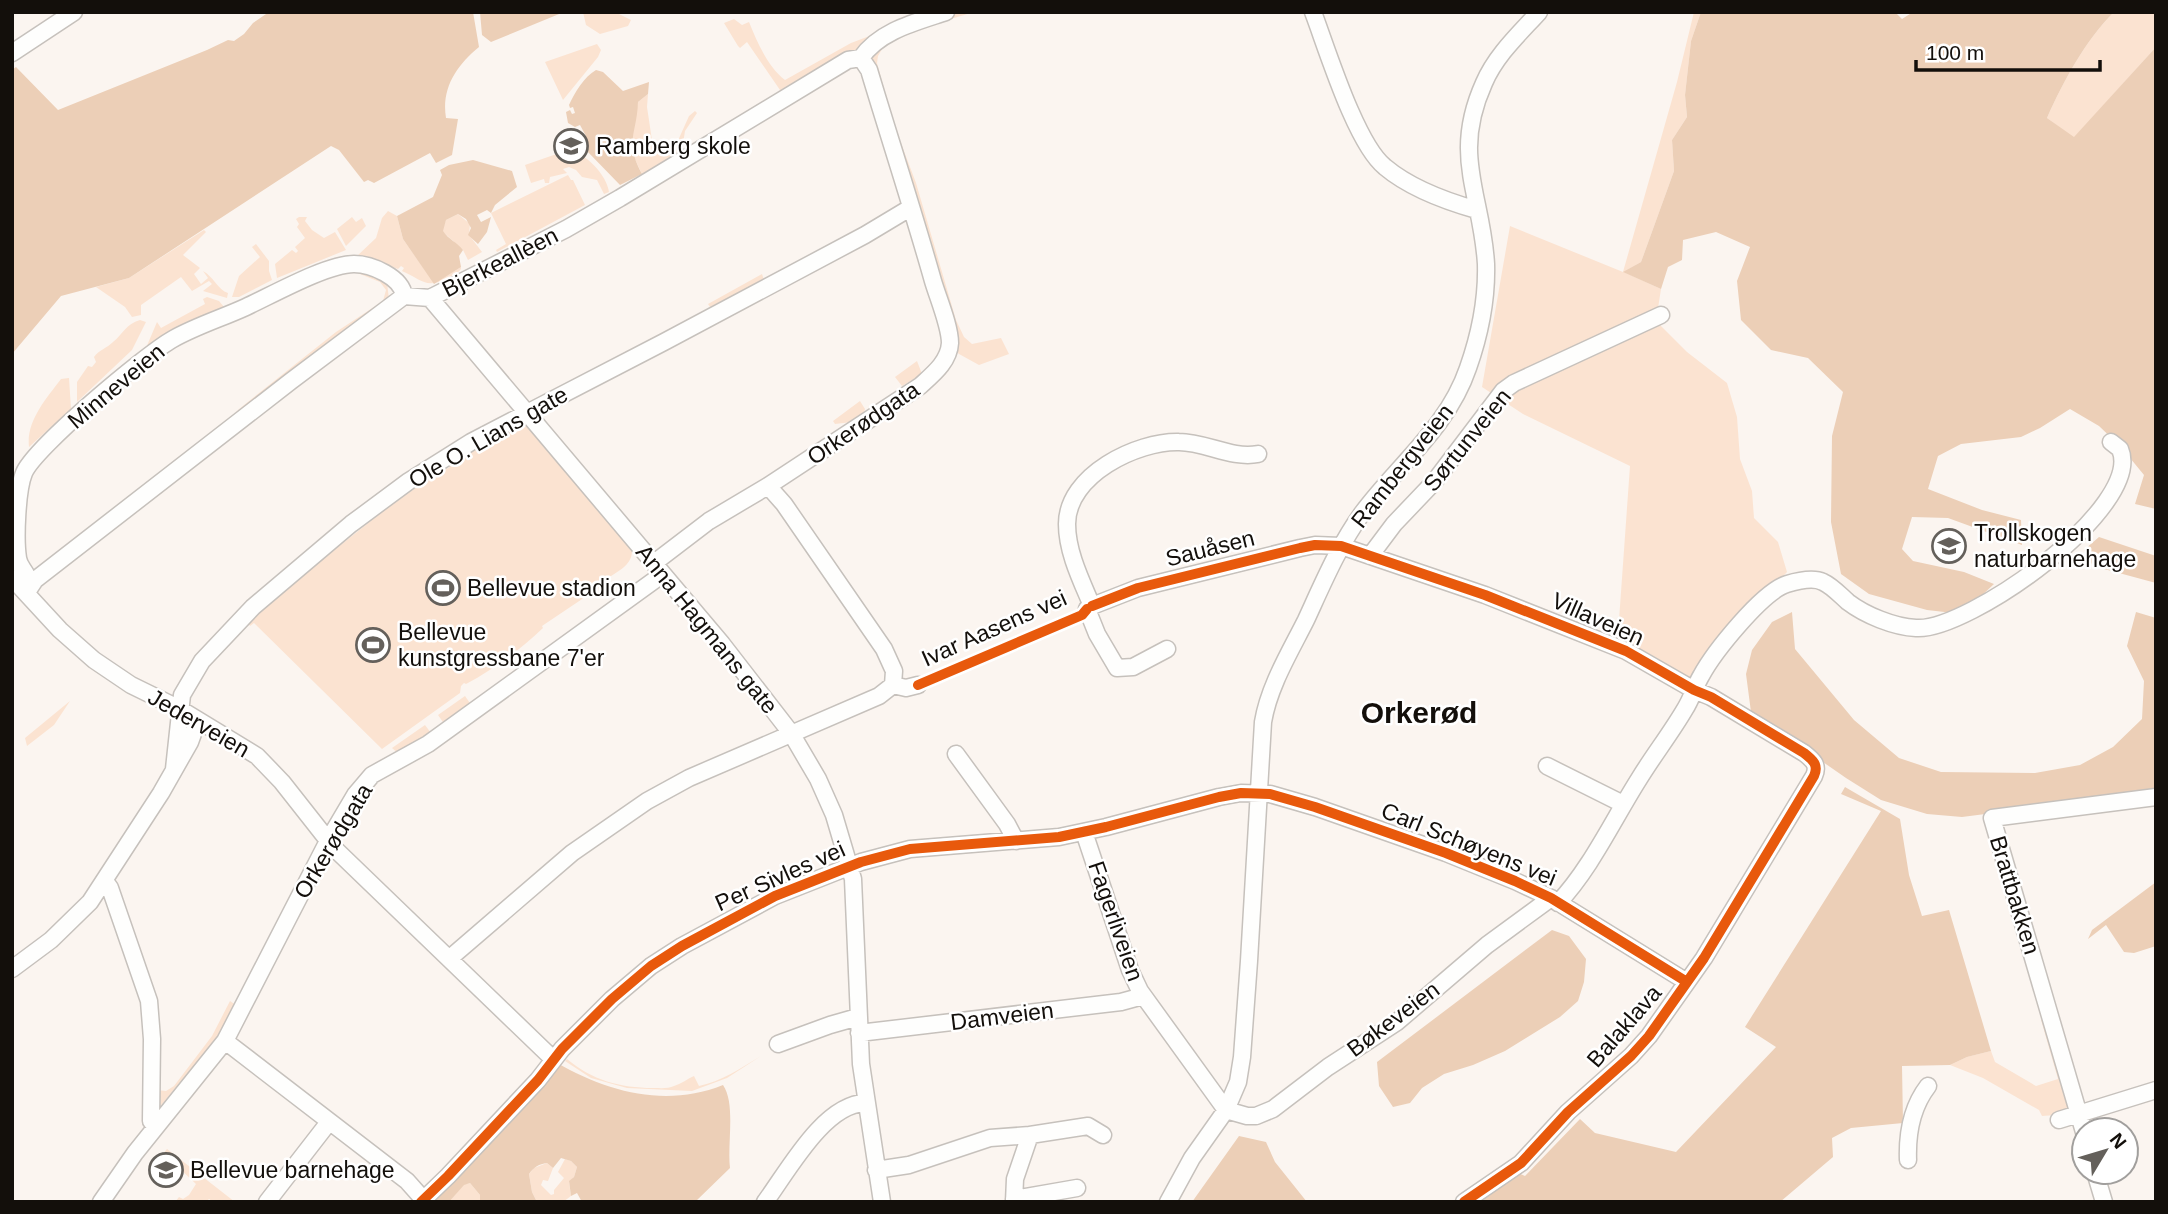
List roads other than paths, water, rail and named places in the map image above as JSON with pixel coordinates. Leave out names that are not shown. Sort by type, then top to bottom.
[{"type":"street","points":[[13,51],[74,12]]},
{"type":"street","name":"Bjerkeallèen","points":[[404,296],[430,298],[566,229],[848,61],[861,58],[870,46],[884,36],[946,12]]},
{"type":"street","points":[[1313,12],[1361,134],[1375,157],[1384,167],[1419,190],[1477,210]]},
{"type":"street","name":"Rambergveien","points":[[1168,1202],[1192,1158],[1226,1110],[1238,1082],[1242,1057],[1263,722],[1267,703],[1341,546],[1363,512],[1431,435],[1464,381],[1478,340],[1485,295],[1485,251],[1468,149],[1475,106],[1494,63],[1539,12]]},
{"type":"street","name":"Orkerødgata","points":[[101,1202],[156,1126],[225,1041],[329,839],[355,795],[372,775],[435,740],[658,569],[709,521],[768,486],[920,386],[945,360],[950,345],[948,332],[869,69],[861,58]]},
{"type":"street","name":"Ole O. Lians gate","points":[[174,769],[182,695],[215,645],[253,607],[323,547],[409,481],[526,412],[664,342],[910,208]]},
{"type":"street","name":"Minneveien","points":[[27,592],[28,577],[19,565],[17,554],[18,502],[24,472],[42,450],[142,360],[184,334],[315,275],[354,264],[388,275],[402,286],[404,296]]},
{"type":"street","points":[[27,592],[35,580],[404,296]]},
{"type":"street","name":"Anna Hagmans gate","points":[[430,298],[722,644],[791,733],[825,794],[851,866],[856,909],[858,1025],[865,1103],[881,1202]]},
{"type":"street","name":"Sørtunveien","points":[[1370,556],[1394,524],[1434,482],[1503,391],[1514,383],[1661,315]]},
{"type":"street","points":[[1167,649],[1133,667],[1117,668],[1097,634],[1087,609],[1092,606],[1079,576],[1067,525],[1073,500],[1108,462],[1133,450],[1170,442],[1193,443],[1238,455],[1258,454]]},
{"type":"street","name":"Bøkeveien","points":[[1226,1110],[1256,1116],[1273,1110],[1328,1067],[1397,1022],[1478,953],[1554,901],[1582,872],[1680,718],[1700,676],[1723,644],[1768,596],[1785,584],[1805,580],[1822,581],[1850,604],[1896,625],[1925,629],[1962,615],[2012,587],[2087,525],[2117,485],[2123,465],[2120,449],[2111,442]]},
{"type":"street","name":"Ivar Aasens vei","points":[[768,486],[784,504],[884,649],[894,671],[893,685],[906,688],[918,685]]},
{"type":"street","name":"Sauåsen","points":[[1092,606],[1138,588],[1287,551],[1315,545],[1341,546]]},
{"type":"street","name":"Villaveien","points":[[1341,546],[1550,620],[1626,651],[1711,697],[1804,753],[1814,761],[1817,769]]},
{"type":"street","name":"Jederveien","points":[[12,578],[60,631],[94,660],[131,685],[180,709],[257,756],[334,848],[554,1059]]},
{"type":"street","points":[[450,958],[572,853],[620,819],[689,778],[878,696],[893,685]]},
{"type":"street","name":"Ole O. Lians gate","points":[[12,968],[62,930],[82,911],[105,881],[190,742],[198,720]]},
{"type":"street","points":[[956,754],[1007,824],[1016,841]]},
{"type":"street","points":[[1547,766],[1623,804]]},
{"type":"street","name":"Balaklava","points":[[1464,1202],[1521,1163],[1568,1112],[1631,1056],[1658,1023],[1760,869],[1817,769]]},
{"type":"street","name":"Per Sivles vei","points":[[422,1200],[612,999],[664,957],[766,900],[851,866],[910,849],[1016,841],[1084,832],[1219,797],[1241,793],[1258,795]]},
{"type":"street","name":"Carl Schøyens vei","points":[[1258,795],[1270,794],[1315,807],[1515,881],[1554,901],[1687,982]]},
{"type":"street","name":"Brattbakken","points":[[2081,1116],[1992,818],[2156,797]]},
{"type":"street","name":"Fagerliveien","points":[[1084,832],[1130,970],[1143,996],[1226,1110]]},
{"type":"street","points":[[105,881],[113,896],[149,1000],[152,1039],[151,1121],[156,1126]]},
{"type":"street","name":"Damveien","points":[[858,1025],[1121,1002],[1143,996]]},
{"type":"street","points":[[778,1044],[830,1025],[858,1025]]},
{"type":"street","points":[[225,1041],[407,1181],[422,1200]]},
{"type":"street","points":[[1908,1160],[1914,1108],[1928,1086]]},
{"type":"street","points":[[2059,1120],[2156,1090]]},
{"type":"street","points":[[765,1202],[826,1122],[845,1108],[865,1103]]},
{"type":"street","points":[[267,1202],[329,1122]]},
{"type":"street","points":[[876,1170],[909,1165],[990,1138],[1088,1126],[1103,1135]]},
{"type":"street","points":[[1030,1135],[1018,1167],[1014,1200],[1077,1188]]},
{"type":"place","name":"Ramberg skole","points":[[571,146]]},
{"type":"place","name":"Trollskogen naturbarnehage","points":[[1949,546]]},
{"type":"place","name":"Bellevue stadion","points":[[443,588]]},
{"type":"place","name":"Bellevue kunstgressbane 7'er","points":[[373,645]]},
{"type":"place","name":"Bellevue barnehage","points":[[166,1170]]},
{"type":"district","name":"Orkerød","points":[[1419,712]]}]
